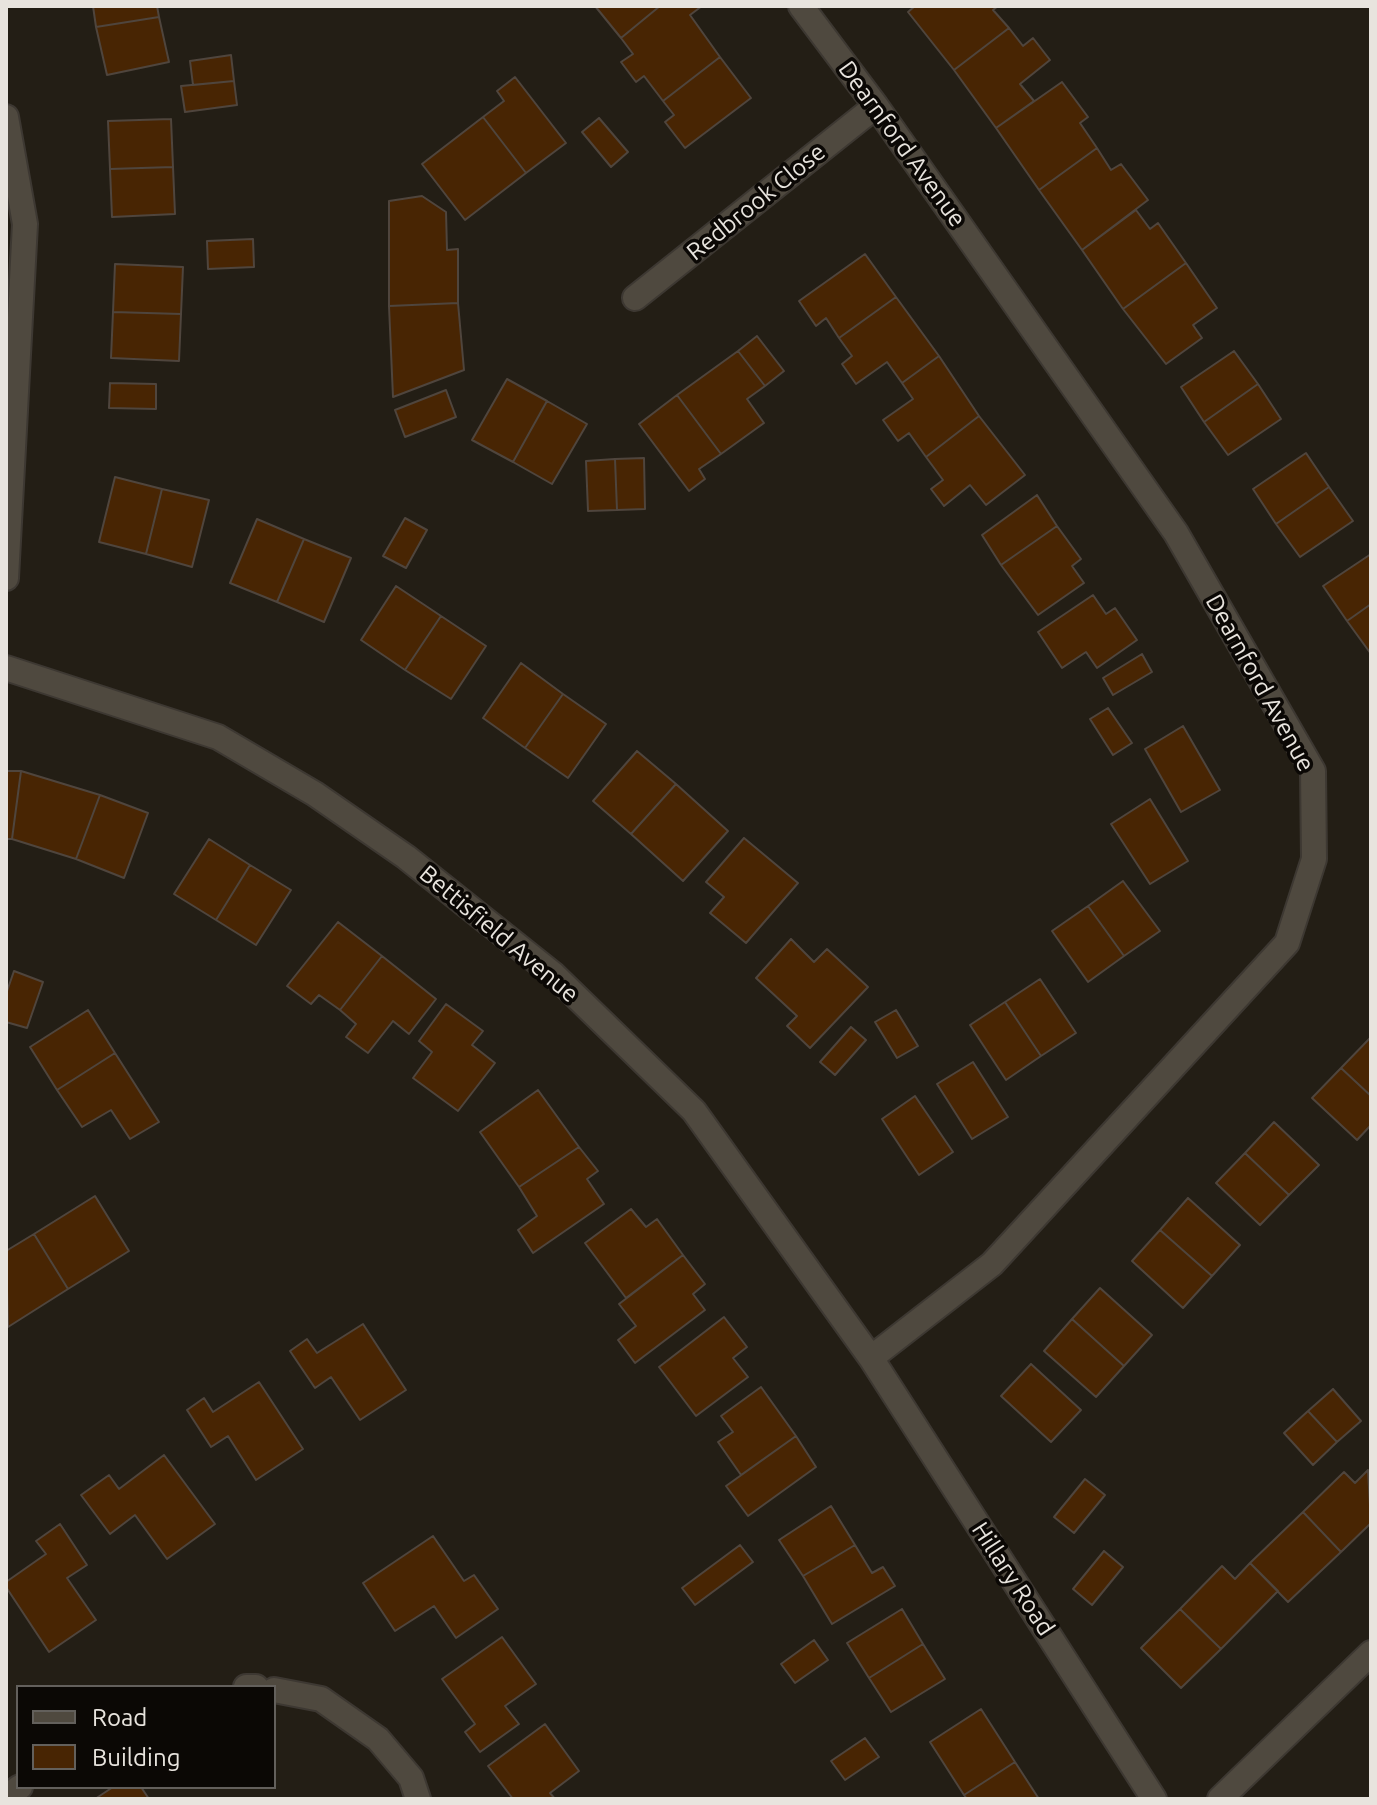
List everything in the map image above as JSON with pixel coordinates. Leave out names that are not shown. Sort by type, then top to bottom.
[{"type":"street","name":"Dearnford Avenue","points":[[801,6],[876,106],[1176,533],[1313,771],[1314,859],[1287,943],[992,1264],[871,1358]]},
{"type":"street","name":"Redbrook Close","points":[[635,298],[876,106]]},
{"type":"street","points":[[6,117],[25,224],[6,578]]},
{"type":"street","name":"Bettisfield Avenue","points":[[6,668],[218,737],[315,794],[406,857],[554,975],[694,1111],[871,1358]]},
{"type":"street","name":"Hillary Road","points":[[871,1358],[1154,1799]]},
{"type":"street","points":[[1220,1799],[1371,1653]]},
{"type":"street","points":[[276,1690],[321,1699],[378,1739],[411,1778],[418,1799]]},
{"type":"building","points":[[93,6],[157,6],[159,17],[96,27]]},
{"type":"building","points":[[595,6],[660,6],[621,38]]},
{"type":"building","points":[[660,6],[702,6],[690,15],[720,57],[663,101],[644,76],[636,82],[621,62],[633,54],[621,38]]},
{"type":"building","points":[[915,6],[998,6],[993,10],[1009,28],[954,70],[908,12]]},
{"type":"building","points":[[159,17],[169,62],[107,75],[96,27]]},
{"type":"building","points":[[1009,28],[1023,46],[1033,38],[1050,60],[1020,84],[1034,101],[996,128],[954,70]]},
{"type":"building","points":[[231,55],[234,81],[193,85],[190,61]]},
{"type":"building","points":[[720,57],[751,98],[685,148],[665,122],[674,115],[663,101]]},
{"type":"building","points":[[515,77],[566,143],[526,173],[483,117],[504,101],[497,91]]},
{"type":"building","points":[[234,81],[237,105],[185,112],[181,86]]},
{"type":"building","points":[[1062,82],[1088,117],[1080,123],[1097,148],[1039,190],[996,128]]},
{"type":"building","points":[[483,117],[526,173],[465,220],[422,164]]},
{"type":"building","points":[[599,118],[628,152],[611,167],[582,132]]},
{"type":"building","points":[[171,119],[173,167],[110,169],[108,121]]},
{"type":"building","points":[[1097,148],[1111,170],[1121,164],[1148,200],[1082,250],[1039,190]]},
{"type":"building","points":[[173,167],[175,214],[112,217],[110,169]]},
{"type":"building","points":[[422,196],[446,212],[447,250],[458,249],[458,303],[389,306],[389,201]]},
{"type":"building","points":[[1136,210],[1150,229],[1158,223],[1186,263],[1123,309],[1082,250]]},
{"type":"building","points":[[253,239],[254,267],[208,269],[207,241]]},
{"type":"building","points":[[865,254],[896,297],[839,338],[826,318],[816,326],[799,301]]},
{"type":"building","points":[[1186,263],[1217,308],[1193,325],[1202,338],[1166,364],[1123,309]]},
{"type":"building","points":[[115,264],[183,267],[181,314],[113,312]]},
{"type":"building","points":[[896,297],[939,356],[902,383],[887,362],[856,384],[842,364],[852,356],[839,338]]},
{"type":"building","points":[[458,303],[464,370],[393,397],[389,306]]},
{"type":"building","points":[[113,312],[181,314],[179,361],[111,358]]},
{"type":"building","points":[[757,336],[784,371],[765,386],[738,351]]},
{"type":"building","points":[[738,351],[765,386],[747,399],[764,423],[721,454],[677,395]]},
{"type":"building","points":[[1234,351],[1258,384],[1204,422],[1181,387]]},
{"type":"building","points":[[939,356],[979,416],[926,457],[909,433],[898,441],[883,420],[913,399],[902,383]]},
{"type":"building","points":[[507,379],[547,401],[513,462],[472,440]]},
{"type":"building","points":[[110,383],[156,384],[156,409],[109,408]]},
{"type":"building","points":[[1258,384],[1281,419],[1228,455],[1204,422]]},
{"type":"building","points":[[446,390],[456,417],[405,437],[395,410]]},
{"type":"building","points":[[677,395],[721,454],[699,469],[705,479],[689,491],[639,424]]},
{"type":"building","points":[[547,401],[587,424],[552,484],[513,462]]},
{"type":"building","points":[[979,416],[1025,475],[986,505],[970,485],[944,506],[931,489],[943,480],[926,457]]},
{"type":"building","points":[[1306,453],[1329,487],[1276,524],[1253,489]]},
{"type":"building","points":[[644,458],[645,509],[617,510],[615,459]]},
{"type":"building","points":[[615,459],[617,510],[588,511],[586,461]]},
{"type":"building","points":[[115,477],[162,489],[146,554],[99,542]]},
{"type":"building","points":[[1329,487],[1353,521],[1300,557],[1276,524]]},
{"type":"building","points":[[162,489],[209,500],[192,567],[146,554]]},
{"type":"building","points":[[1037,495],[1057,526],[1001,565],[982,535]]},
{"type":"building","points":[[405,518],[427,530],[406,568],[383,556]]},
{"type":"building","points":[[257,519],[304,539],[277,602],[230,583]]},
{"type":"building","points":[[1057,526],[1081,559],[1072,566],[1084,583],[1038,615],[1001,565]]},
{"type":"building","points":[[304,539],[351,558],[324,622],[277,602]]},
{"type":"building","points":[[1371,554],[1371,604],[1347,621],[1323,586]]},
{"type":"building","points":[[396,586],[441,616],[405,670],[361,640]]},
{"type":"building","points":[[1093,595],[1106,614],[1115,608],[1137,640],[1097,668],[1086,652],[1062,668],[1038,632]]},
{"type":"building","points":[[1371,604],[1371,654],[1347,621]]},
{"type":"building","points":[[441,616],[486,646],[451,699],[405,670]]},
{"type":"building","points":[[1142,654],[1152,672],[1113,695],[1103,678]]},
{"type":"building","points":[[521,663],[563,694],[525,748],[483,718]]},
{"type":"building","points":[[563,694],[606,724],[568,778],[525,748]]},
{"type":"building","points":[[1108,708],[1132,743],[1113,755],[1090,719]]},
{"type":"building","points":[[1183,726],[1220,790],[1181,812],[1145,749]]},
{"type":"building","points":[[637,751],[676,784],[631,834],[593,801]]},
{"type":"building","points":[[6,771],[21,771],[12,839],[6,839]]},
{"type":"building","points":[[21,771],[100,795],[76,859],[12,839]]},
{"type":"building","points":[[676,784],[728,831],[683,881],[631,834]]},
{"type":"building","points":[[100,795],[148,813],[124,878],[76,859]]},
{"type":"building","points":[[1150,799],[1188,861],[1150,884],[1111,824]]},
{"type":"building","points":[[744,838],[798,883],[746,943],[710,913],[724,897],[706,882]]},
{"type":"building","points":[[209,839],[250,865],[216,920],[174,894]]},
{"type":"building","points":[[250,865],[291,890],[256,945],[216,920]]},
{"type":"building","points":[[1123,881],[1160,931],[1124,956],[1088,906]]},
{"type":"building","points":[[1088,906],[1124,956],[1088,982],[1052,931]]},
{"type":"building","points":[[338,922],[382,956],[340,1010],[319,995],[311,1004],[287,986]]},
{"type":"building","points":[[791,939],[814,962],[827,949],[868,987],[810,1048],[787,1026],[797,1016],[756,978]]},
{"type":"building","points":[[382,956],[436,999],[409,1034],[393,1021],[368,1053],[346,1037],[356,1024],[340,1010]]},
{"type":"building","points":[[14,971],[43,982],[27,1028],[6,1022],[6,994]]},
{"type":"building","points":[[1040,979],[1076,1033],[1041,1056],[1005,1002]]},
{"type":"building","points":[[1005,1002],[1041,1056],[1006,1080],[970,1025]]},
{"type":"building","points":[[446,1004],[483,1031],[472,1045],[495,1063],[458,1111],[413,1078],[432,1052],[419,1041]]},
{"type":"building","points":[[88,1010],[115,1053],[57,1090],[30,1047]]},
{"type":"building","points":[[896,1010],[918,1046],[897,1058],[875,1022]]},
{"type":"building","points":[[851,1027],[866,1040],[835,1075],[820,1062]]},
{"type":"building","points":[[1371,1037],[1371,1096],[1341,1068]]},
{"type":"building","points":[[115,1053],[159,1122],[130,1139],[111,1110],[82,1127],[57,1090]]},
{"type":"building","points":[[973,1062],[1008,1117],[972,1139],[937,1084]]},
{"type":"building","points":[[1341,1068],[1371,1096],[1371,1125],[1357,1140],[1312,1098]]},
{"type":"building","points":[[538,1090],[579,1147],[519,1187],[480,1132]]},
{"type":"building","points":[[915,1096],[953,1152],[919,1175],[882,1119]]},
{"type":"building","points":[[1274,1122],[1319,1165],[1289,1195],[1245,1153]]},
{"type":"building","points":[[579,1147],[598,1171],[587,1179],[604,1204],[533,1253],[518,1230],[537,1216],[519,1187]]},
{"type":"building","points":[[1245,1153],[1289,1195],[1260,1225],[1216,1183]]},
{"type":"building","points":[[95,1196],[129,1251],[68,1289],[34,1234]]},
{"type":"building","points":[[1188,1198],[1240,1245],[1212,1276],[1160,1230]]},
{"type":"building","points":[[631,1209],[646,1227],[657,1219],[683,1255],[626,1298],[585,1243]]},
{"type":"building","points":[[1160,1230],[1212,1276],[1183,1308],[1132,1261]]},
{"type":"building","points":[[34,1234],[68,1289],[8,1327],[6,1251]]},
{"type":"building","points":[[683,1255],[705,1284],[693,1294],[705,1310],[635,1363],[618,1340],[636,1326],[619,1304]]},
{"type":"building","points":[[1100,1288],[1152,1335],[1124,1366],[1072,1319]]},
{"type":"building","points":[[724,1317],[747,1347],[733,1358],[748,1377],[696,1416],[659,1367]]},
{"type":"building","points":[[1072,1319],[1124,1366],[1096,1397],[1044,1351]]},
{"type":"building","points":[[363,1324],[406,1390],[360,1420],[331,1377],[315,1388],[290,1351],[307,1339],[317,1353]]},
{"type":"building","points":[[1031,1364],[1081,1410],[1051,1442],[1001,1396]]},
{"type":"building","points":[[259,1382],[303,1449],[256,1480],[228,1436],[211,1447],[187,1410],[204,1398],[213,1412]]},
{"type":"building","points":[[761,1387],[796,1436],[741,1475],[718,1442],[733,1432],[721,1416]]},
{"type":"building","points":[[1333,1389],[1361,1421],[1337,1442],[1308,1411]]},
{"type":"building","points":[[1308,1411],[1337,1442],[1313,1465],[1284,1433]]},
{"type":"building","points":[[796,1436],[816,1467],[748,1516],[726,1486]]},
{"type":"building","points":[[164,1455],[215,1524],[167,1559],[135,1515],[110,1534],[81,1495],[109,1475],[119,1489]]},
{"type":"building","points":[[1368,1470],[1371,1523],[1341,1552],[1303,1512],[1344,1472],[1355,1483]]},
{"type":"building","points":[[1085,1479],[1105,1495],[1074,1533],[1054,1517]]},
{"type":"building","points":[[831,1506],[855,1545],[803,1576],[779,1540]]},
{"type":"building","points":[[1303,1512],[1341,1552],[1288,1602],[1250,1563]]},
{"type":"building","points":[[60,1524],[87,1565],[67,1578],[96,1620],[49,1652],[6,1587],[6,1582],[46,1554],[36,1541]]},
{"type":"building","points":[[433,1536],[464,1581],[474,1575],[498,1609],[456,1638],[434,1606],[395,1631],[363,1583]]},
{"type":"building","points":[[740,1545],[753,1562],[695,1605],[682,1588]]},
{"type":"building","points":[[855,1545],[872,1573],[883,1567],[895,1586],[832,1624],[803,1576]]},
{"type":"building","points":[[1104,1551],[1123,1567],[1092,1605],[1073,1589]]},
{"type":"building","points":[[1250,1563],[1278,1591],[1221,1649],[1180,1609],[1222,1566],[1235,1579]]},
{"type":"building","points":[[902,1609],[923,1644],[869,1678],[847,1643]]},
{"type":"building","points":[[1180,1609],[1221,1649],[1181,1688],[1141,1648]]},
{"type":"building","points":[[502,1637],[536,1684],[505,1706],[519,1724],[480,1752],[465,1732],[475,1724],[442,1679]]},
{"type":"building","points":[[814,1640],[828,1660],[795,1683],[781,1664]]},
{"type":"building","points":[[923,1644],[945,1679],[891,1712],[869,1678]]},
{"type":"building","points":[[981,1709],[1015,1762],[964,1795],[930,1742]]},
{"type":"building","points":[[545,1724],[579,1771],[550,1793],[555,1799],[513,1799],[488,1766]]},
{"type":"building","points":[[865,1738],[879,1757],[845,1780],[831,1761]]},
{"type":"building","points":[[1015,1762],[1039,1799],[967,1799],[964,1795]]},
{"type":"building","points":[[110,1789],[142,1789],[149,1799],[95,1799]]}]
